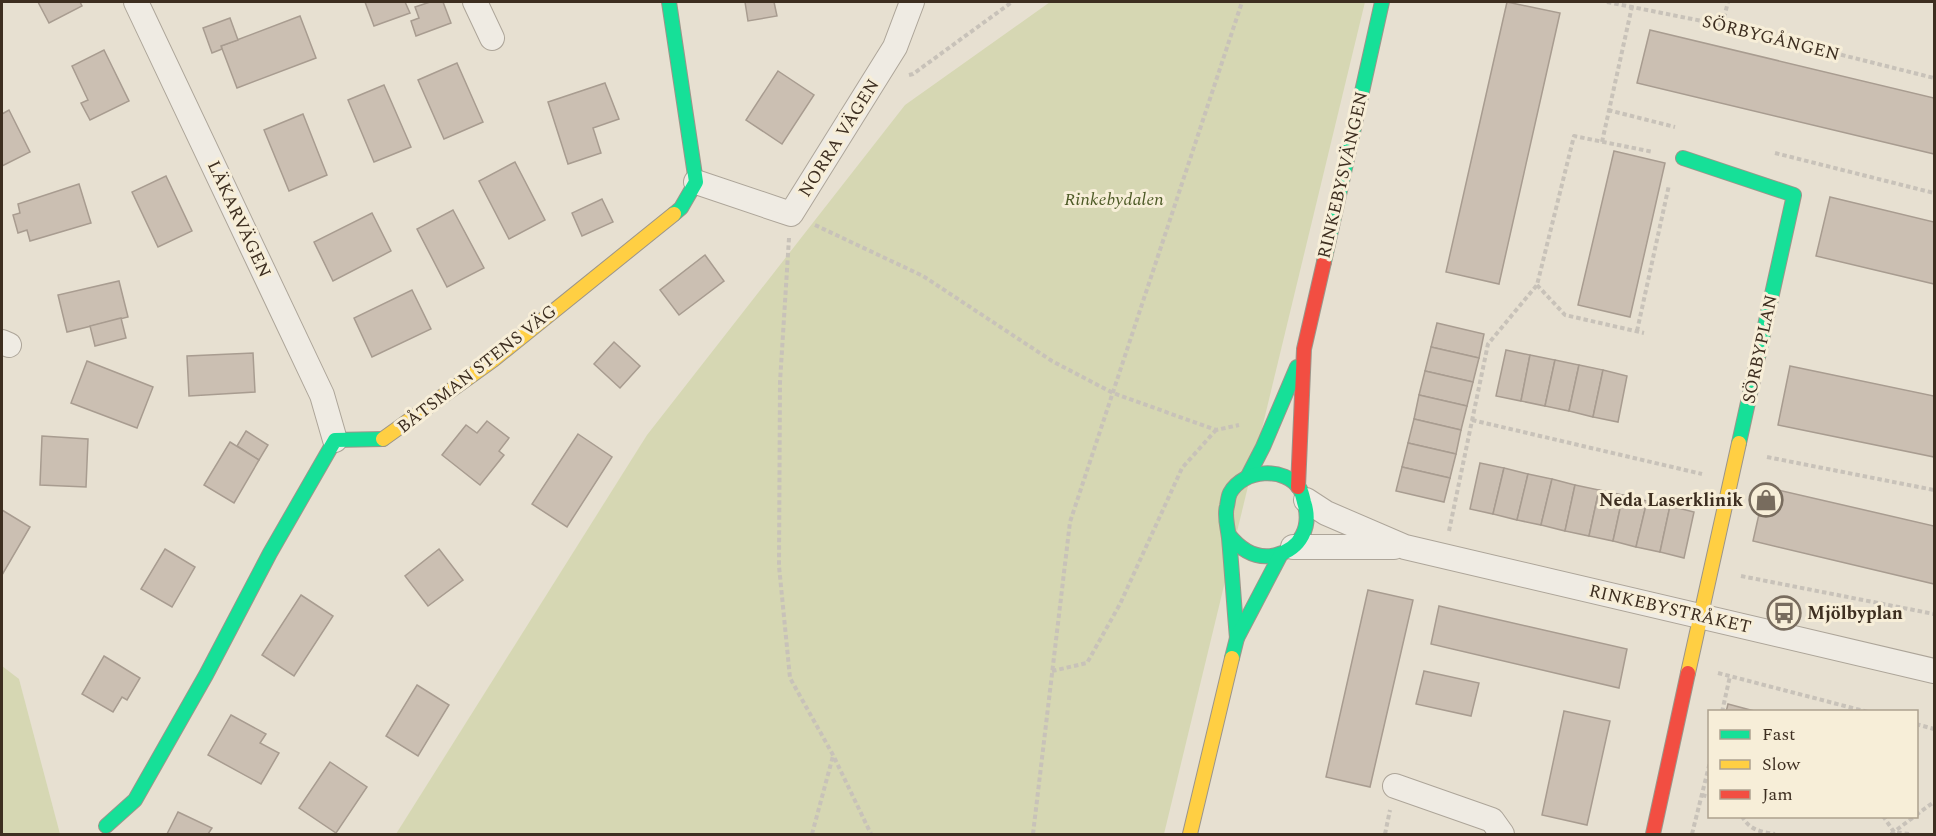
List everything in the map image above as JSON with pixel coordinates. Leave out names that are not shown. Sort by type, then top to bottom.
[{"type":"street","name":"LÄKARVÄGEN","points":[[136,2],[322,395],[335,440]]},
{"type":"street","points":[[476,2],[492,38]]},
{"type":"street","points":[[669,2],[696,182]]},
{"type":"street","name":"NORRA VÄGEN","points":[[696,182],[791,214],[896,47],[912,2]]},
{"type":"street","name":"RINKEBYSVÄNGEN","points":[[1237,638],[1228,536],[1224,521],[1226,500],[1233,488],[1248,476],[1263,447],[1304,349],[1382,2]]},
{"type":"street","name":"SÖRBYPLAN","points":[[1679,157],[1794,195],[1700,616]]},
{"type":"street","name":"BÅTSMAN STENS VÄG","points":[[335,440],[385,439],[493,360],[681,207],[696,182]]},
{"type":"street","name":"RINKEBYSVÄNGEN","points":[[1190,834],[1237,638],[1287,551],[1303,536],[1308,524],[1302,493],[1304,349]]},
{"type":"street","points":[[106,826],[135,800],[206,675],[270,553],[335,440]]},
{"type":"street","points":[[1248,476],[1273,472],[1287,478],[1302,493]]},
{"type":"street","name":"RINKEBYSTRÅKET","points":[[1302,493],[1326,513],[1405,547],[1935,671]]},
{"type":"street","points":[[1228,536],[1243,551],[1257,556],[1266,557],[1287,551]]},
{"type":"street","name":"RINKEBYSTRÅKET","points":[[1287,551],[1405,547]]},
{"type":"street","points":[[1653,834],[1700,616]]},
{"type":"street","points":[[1395,786],[1492,820],[1502,834]]},
{"type":"path","points":[[875,80],[913,74],[1012,2]]},
{"type":"path","points":[[1033,834],[1070,522],[1242,2]]},
{"type":"path","name":"SÖRBYGÅNGEN","points":[[1607,2],[1632,4],[1935,78]]},
{"type":"path","points":[[1722,25],[1728,2]]},
{"type":"path","points":[[1602,142],[1632,4]]},
{"type":"path","points":[[1443,556],[1488,344],[1537,285],[1574,136],[1679,157],[1637,331]]},
{"type":"path","points":[[871,834],[833,755],[790,678],[779,566],[780,382],[791,214],[923,276],[1052,361],[1113,393],[1216,430],[1250,422]]},
{"type":"path","points":[[1537,285],[1565,315],[1644,333]]},
{"type":"path","points":[[1472,420],[1730,481]]},
{"type":"path","points":[[1052,671],[1087,663],[1120,604],[1182,468],[1216,430]]},
{"type":"path","points":[[1737,451],[1935,490]]},
{"type":"path","points":[[1711,570],[1935,614]]},
{"type":"path","points":[[1690,665],[1864,710]]},
{"type":"path","points":[[1722,710],[1730,676]]},
{"type":"path","points":[[1918,724],[1935,729]]},
{"type":"path","points":[[812,834],[833,755]]},
{"type":"path","points":[[1692,834],[1708,770]]},
{"type":"path","points":[[1702,795],[1708,796]]},
{"type":"path","points":[[1918,815],[1935,802]]},
{"type":"path","points":[[1743,818],[1752,828],[1775,834]]},
{"type":"path","points":[[1884,818],[1892,833]]},
{"type":"path","points":[[1892,833],[1913,818]]},
{"type":"path","points":[[1892,833],[1909,834]]},
{"type":"green space","name":"Rinkebydalen","points":[[1050,2],[1365,2],[1164,834],[396,834],[647,435],[905,105]]},
{"type":"green space","points":[[2,666],[19,679],[60,834],[2,834]]},
{"type":"building","points":[[38,2],[80,2],[82,6],[49,23]]},
{"type":"building","points":[[365,2],[405,2],[410,13],[374,26]]},
{"type":"building","points":[[430,2],[443,2],[451,23],[416,36],[411,21],[419,18],[415,7]]},
{"type":"building","points":[[745,2],[774,2],[777,16],[748,21]]},
{"type":"building","points":[[1507,2],[1560,13],[1499,284],[1446,272]]},
{"type":"building","points":[[300,16],[316,58],[237,88],[221,46]]},
{"type":"building","points":[[230,18],[238,40],[221,46],[222,49],[212,53],[203,28]]},
{"type":"building","points":[[1650,30],[1934,98],[1934,154],[1637,83]]},
{"type":"building","points":[[104,50],[129,101],[90,120],[81,103],[88,100],[72,66]]},
{"type":"building","points":[[457,63],[483,122],[444,139],[418,80]]},
{"type":"building","points":[[778,71],[814,95],[782,144],[746,120]]},
{"type":"building","points":[[605,83],[619,119],[593,128],[601,153],[568,164],[548,102]]},
{"type":"building","points":[[384,85],[411,147],[374,162],[348,100]]},
{"type":"building","points":[[9,110],[30,152],[2,166],[2,114]]},
{"type":"building","points":[[303,114],[327,175],[289,191],[264,130]]},
{"type":"building","points":[[1614,151],[1665,163],[1630,317],[1578,305]]},
{"type":"building","points":[[515,162],[545,220],[509,239],[479,181]]},
{"type":"building","points":[[166,176],[192,231],[158,247],[132,192]]},
{"type":"building","points":[[79,184],[91,223],[30,241],[27,230],[18,233],[13,215],[20,213],[18,204]]},
{"type":"building","points":[[1830,197],[1934,222],[1934,284],[1816,256]]},
{"type":"building","points":[[602,199],[613,222],[582,236],[572,213]]},
{"type":"building","points":[[453,210],[484,268],[447,287],[417,229]]},
{"type":"building","points":[[372,213],[391,251],[333,281],[314,242]]},
{"type":"building","points":[[705,255],[724,281],[679,315],[660,290]]},
{"type":"building","points":[[119,281],[128,317],[67,332],[58,295]]},
{"type":"building","points":[[412,290],[431,329],[372,357],[354,318]]},
{"type":"building","points":[[121,318],[126,338],[95,346],[90,326]]},
{"type":"building","points":[[1437,323],[1484,334],[1479,358],[1431,347]]},
{"type":"building","points":[[614,342],[640,366],[620,388],[594,364]]},
{"type":"building","points":[[1431,347],[1479,358],[1473,382],[1425,371]]},
{"type":"building","points":[[1506,350],[1530,355],[1521,401],[1496,396]]},
{"type":"building","points":[[253,353],[255,392],[189,396],[187,356]]},
{"type":"building","points":[[1530,355],[1555,360],[1545,406],[1521,401]]},
{"type":"building","points":[[1555,360],[1579,365],[1569,411],[1545,406]]},
{"type":"building","points":[[87,361],[153,387],[137,428],[71,403]]},
{"type":"building","points":[[1579,365],[1603,370],[1593,417],[1569,411]]},
{"type":"building","points":[[1790,366],[1934,396],[1934,457],[1778,425]]},
{"type":"building","points":[[1603,370],[1627,376],[1618,422],[1593,417]]},
{"type":"building","points":[[1425,371],[1473,382],[1467,406],[1419,395]]},
{"type":"building","points":[[1419,395],[1467,406],[1461,430],[1414,419]]},
{"type":"building","points":[[1414,419],[1461,430],[1456,454],[1408,443]]},
{"type":"building","points":[[487,421],[509,438],[499,451],[504,455],[480,485],[442,455],[466,425],[477,433]]},
{"type":"building","points":[[246,431],[268,445],[259,460],[237,446]]},
{"type":"building","points":[[578,434],[612,457],[567,527],[532,504]]},
{"type":"building","points":[[42,436],[88,439],[86,487],[40,485]]},
{"type":"building","points":[[230,442],[259,460],[234,503],[204,485]]},
{"type":"building","points":[[1408,443],[1456,454],[1450,478],[1402,467]]},
{"type":"building","points":[[1480,463],[1504,468],[1493,514],[1470,509]]},
{"type":"building","points":[[1402,467],[1450,478],[1444,502],[1396,491]]},
{"type":"building","points":[[1504,468],[1528,474],[1517,520],[1493,514]]},
{"type":"building","points":[[1528,474],[1552,479],[1541,525],[1517,520]]},
{"type":"building","points":[[1552,479],[1575,485],[1565,531],[1541,525]]},
{"type":"building","points":[[1575,485],[1599,490],[1589,536],[1565,531]]},
{"type":"building","points":[[1765,487],[1934,526],[1934,584],[1753,541]]},
{"type":"building","points":[[1599,490],[1623,495],[1613,541],[1589,536]]},
{"type":"building","points":[[1623,495],[1647,501],[1636,547],[1613,541]]},
{"type":"building","points":[[1647,501],[1670,506],[1660,552],[1636,547]]},
{"type":"building","points":[[1670,506],[1694,512],[1684,558],[1660,552]]},
{"type":"building","points":[[2,510],[30,527],[2,575]]},
{"type":"building","points":[[165,549],[195,567],[172,607],[141,589]]},
{"type":"building","points":[[439,549],[463,580],[428,606],[405,576]]},
{"type":"building","points":[[1368,590],[1413,600],[1370,787],[1326,777]]},
{"type":"building","points":[[301,595],[333,616],[294,676],[262,655]]},
{"type":"building","points":[[1439,606],[1627,649],[1619,688],[1431,644]]},
{"type":"building","points":[[104,656],[140,678],[127,700],[122,697],[113,712],[82,694]]},
{"type":"building","points":[[1424,671],[1479,683],[1471,716],[1416,704]]},
{"type":"building","points":[[417,685],[449,705],[418,756],[386,736]]},
{"type":"building","points":[[1728,704],[1750,710],[1726,710]]},
{"type":"building","points":[[1564,711],[1610,721],[1587,825],[1542,815]]},
{"type":"building","points":[[231,715],[266,734],[260,743],[279,753],[261,784],[208,755]]},
{"type":"building","points":[[330,762],[367,787],[336,833],[299,808]]},
{"type":"building","points":[[178,812],[212,828],[208,834],[167,834]]},
{"type":"traffic: fast","points":[[669,2],[696,182],[681,208],[674,214]]},
{"type":"traffic: fast","points":[[1324,262],[1382,2]]},
{"type":"traffic: fast","points":[[1683,158],[1794,195],[1739,443]]},
{"type":"traffic: fast","points":[[1248,476],[1297,367]]},
{"type":"traffic: fast","points":[[106,826],[135,800],[206,675],[270,553],[335,440],[383,439]]},
{"type":"traffic: fast","points":[[1229,535],[1244,549],[1256,555],[1276,555],[1292,548],[1302,535],[1307,520],[1300,489],[1285,477],[1264,473],[1244,479],[1229,495],[1226,518],[1237,638]]},
{"type":"traffic: fast","points":[[1232,658],[1237,638],[1281,554]]},
{"type":"traffic: slow","points":[[383,439],[493,360],[674,214]]},
{"type":"traffic: slow","points":[[1688,673],[1739,443]]},
{"type":"traffic: slow","points":[[1190,834],[1232,658]]},
{"type":"traffic: jam","points":[[1298,487],[1304,349],[1324,262]]},
{"type":"traffic: jam","points":[[1653,834],[1688,673]]},
{"type":"place","name":"Neda Laserklinik","points":[[1766,500]]},
{"type":"place","name":"Mjölbyplan","points":[[1784,613]]}]
